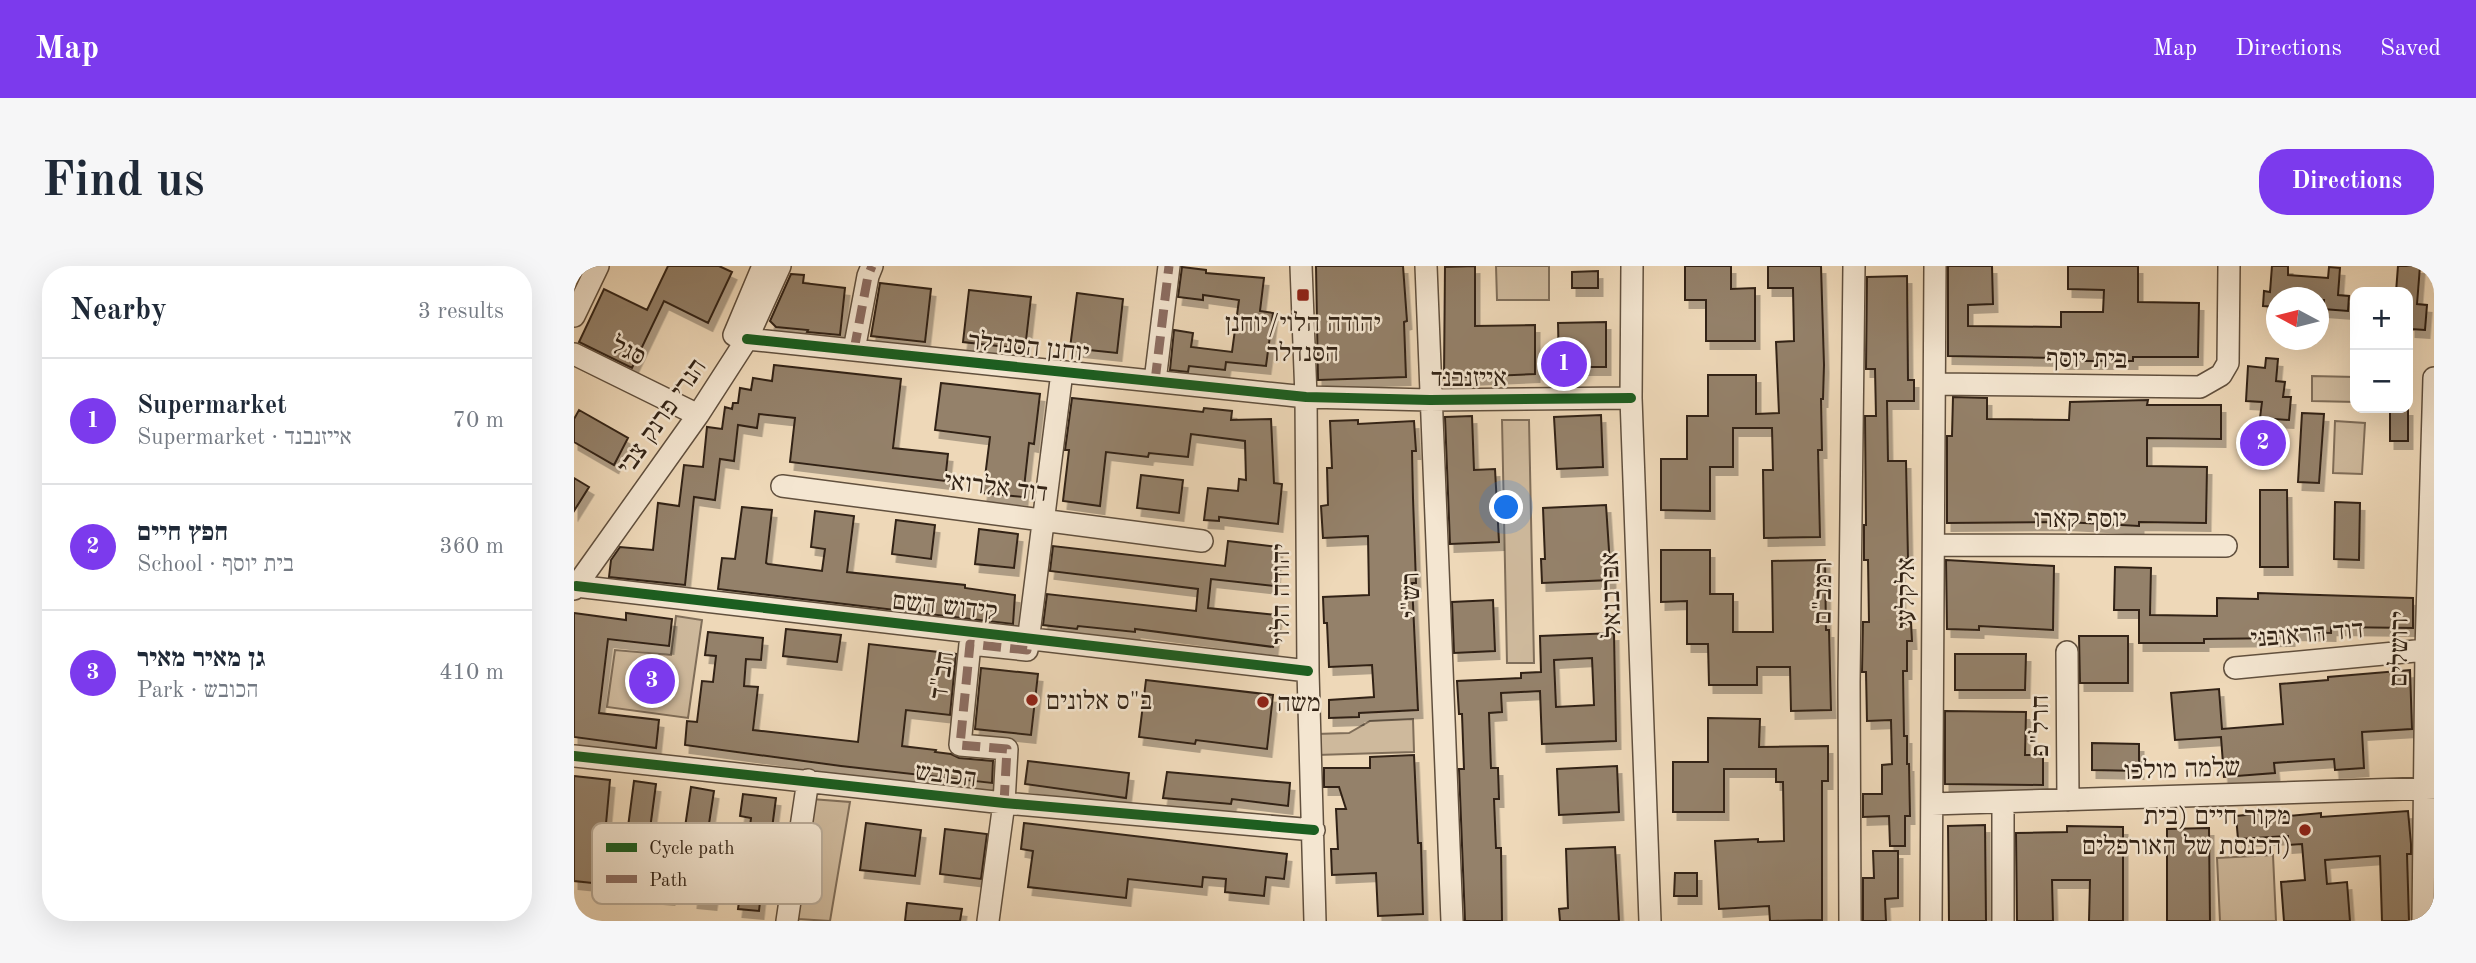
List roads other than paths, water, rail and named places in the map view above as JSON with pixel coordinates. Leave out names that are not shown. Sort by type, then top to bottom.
[{"type":"street","points":[[574,316],[598,266]]},
{"type":"street","name":"הנרי פרנק צבי","points":[[692,411],[726,353],[763,266]]},
{"type":"street","name":"הנרי פרנק צבי","points":[[575,581],[692,411],[747,340],[780,266]]},
{"type":"street","points":[[854,350],[872,266]]},
{"type":"street","points":[[1155,382],[1168,266]]},
{"type":"street","name":"יהודה הלוי","points":[[1301,266],[1306,397],[1308,671],[1315,921]]},
{"type":"street","name":"רש\"י","points":[[1426,266],[1452,921]]},
{"type":"street","name":"אברבנאל","points":[[1632,266],[1631,398],[1650,921]]},
{"type":"street","name":"רמב\"ם","points":[[1850,921],[1849,682],[1854,266]]},
{"type":"street","name":"אלקלעי","points":[[1931,921],[1935,266]]},
{"type":"street","name":"בית יוסף","points":[[1935,384],[2200,387],[2221,375],[2228,363],[2229,266]]},
{"type":"street","name":"יוחנן הסנדלר","points":[[747,340],[1306,397]]},
{"type":"street","name":"סגל","points":[[574,355],[692,411]]},
{"type":"street","points":[[1029,637],[1062,372]]},
{"type":"street","name":"ירושלים","points":[[2423,921],[2429,789],[2430,705],[2426,650],[2434,378]]},
{"type":"street","name":"אייזנבנד","points":[[1306,397],[1430,400],[1631,398]]},
{"type":"street","name":"דוד אלרואי","points":[[782,486],[1202,541]]},
{"type":"street","name":"יוסף קארו","points":[[1934,545],[2226,546]]},
{"type":"street","name":"קידוש השם","points":[[575,581],[1308,671]]},
{"type":"street","name":"חב\"ד","points":[[988,921],[1004,803],[1007,749],[960,745],[970,644],[1027,650],[1029,637]]},
{"type":"street","name":"דוד הראובני","points":[[2235,668],[2426,650]]},
{"type":"street","name":"חרל\"פ","points":[[2067,652],[2068,800]]},
{"type":"street","name":"הכובש","points":[[574,756],[1004,803],[1314,830]]},
{"type":"street","points":[[802,823],[808,780]]},
{"type":"street","name":"שלמה מולכו","points":[[1932,804],[2429,789]]},
{"type":"street","points":[[2003,802],[2003,921]]},
{"type":"place","name":"יהודה הלוי/יוחנן הסנדלר","points":[[1303,295]]},
{"type":"place","name":"Supermarket","points":[[1564,364]]},
{"type":"place","name":"חפץ חיים","points":[[2263,443]]},
{"type":"place","name":"גן מאיר מאיר","points":[[652,681]]},
{"type":"place","name":"ב\"ס אלונים","points":[[1032,700]]},
{"type":"place","name":"משה","points":[[1263,702]]},
{"type":"place","name":"מקור חיים (בית הכנסת של האורפלים)","points":[[2305,830]]}]
